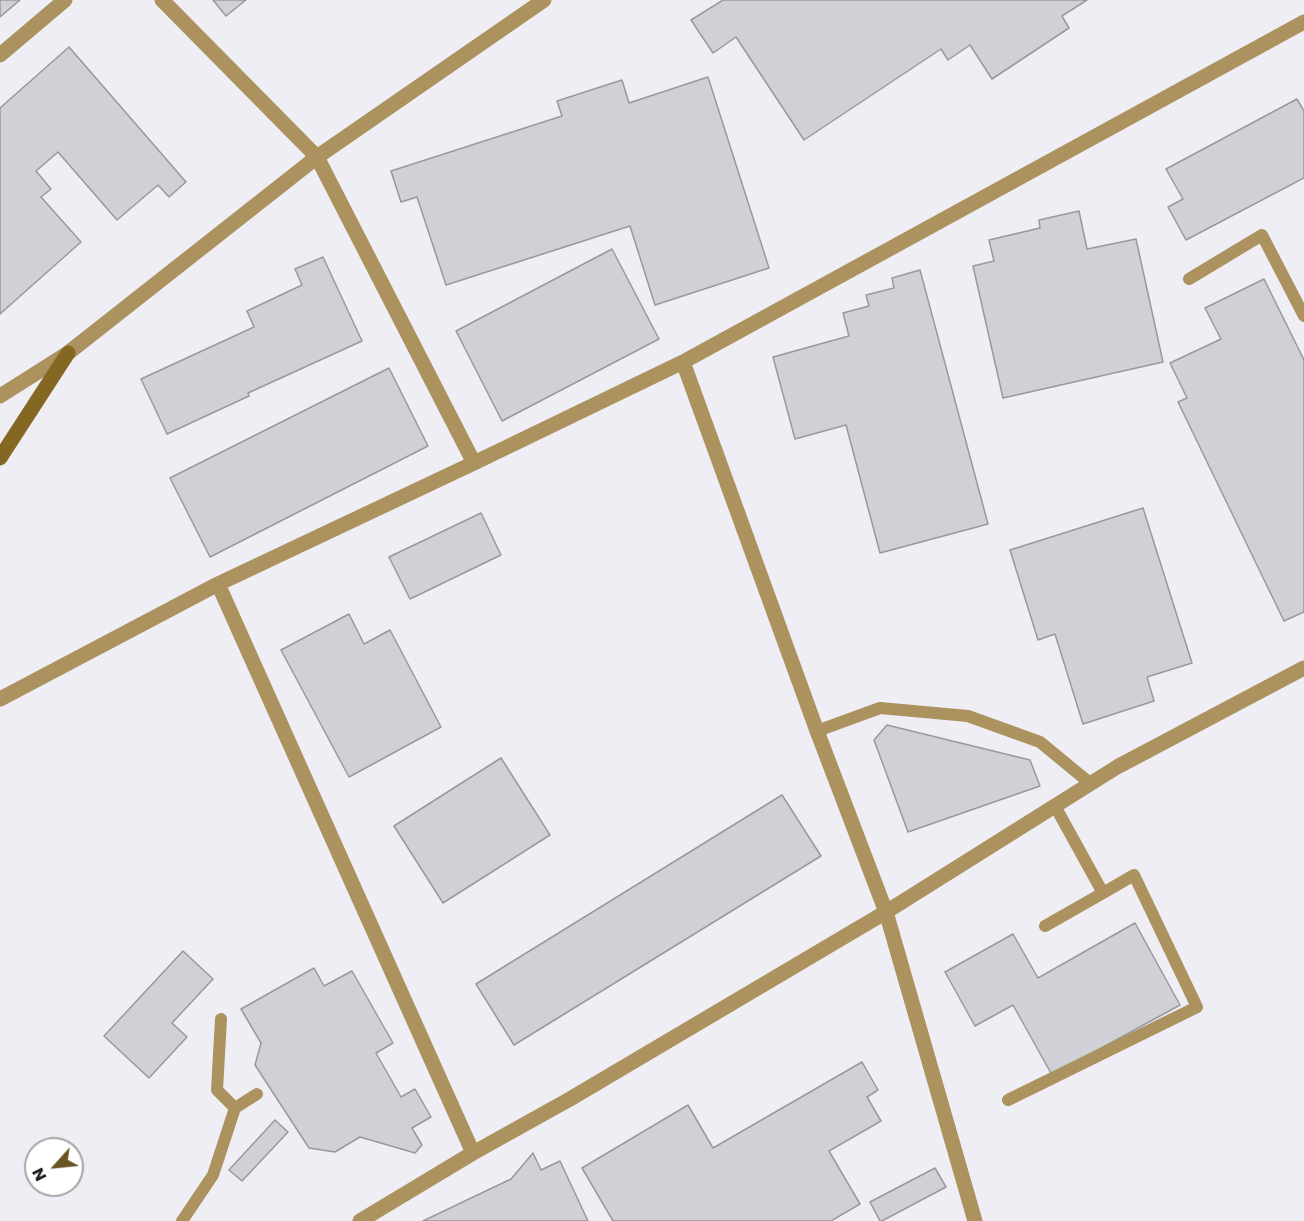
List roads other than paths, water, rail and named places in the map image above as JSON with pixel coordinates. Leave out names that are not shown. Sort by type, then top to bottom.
[{"type":"street","points":[[0,55],[65,0]]},
{"type":"street","points":[[162,0],[317,157],[474,463]]},
{"type":"street","points":[[0,396],[68,352],[317,157],[544,0]]},
{"type":"street","points":[[0,699],[218,584],[683,362],[1304,22]]},
{"type":"street","points":[[0,458],[68,352]]},
{"type":"street","points":[[683,362],[886,912],[975,1221]]},
{"type":"street","points":[[218,584],[473,1153]]},
{"type":"street","points":[[360,1221],[886,912],[1117,767],[1304,668]]},
{"type":"lane","points":[[1189,279],[1262,235],[1304,316]]},
{"type":"lane","points":[[818,731],[880,708],[968,716],[1040,742],[1091,784]]},
{"type":"lane","points":[[1055,806],[1103,893]]},
{"type":"lane","points":[[1008,1100],[1197,1007],[1134,875],[1045,926]]},
{"type":"lane","points":[[221,1019],[217,1090],[234,1108]]},
{"type":"lane","points":[[182,1221],[213,1175],[234,1108],[257,1094]]}]
